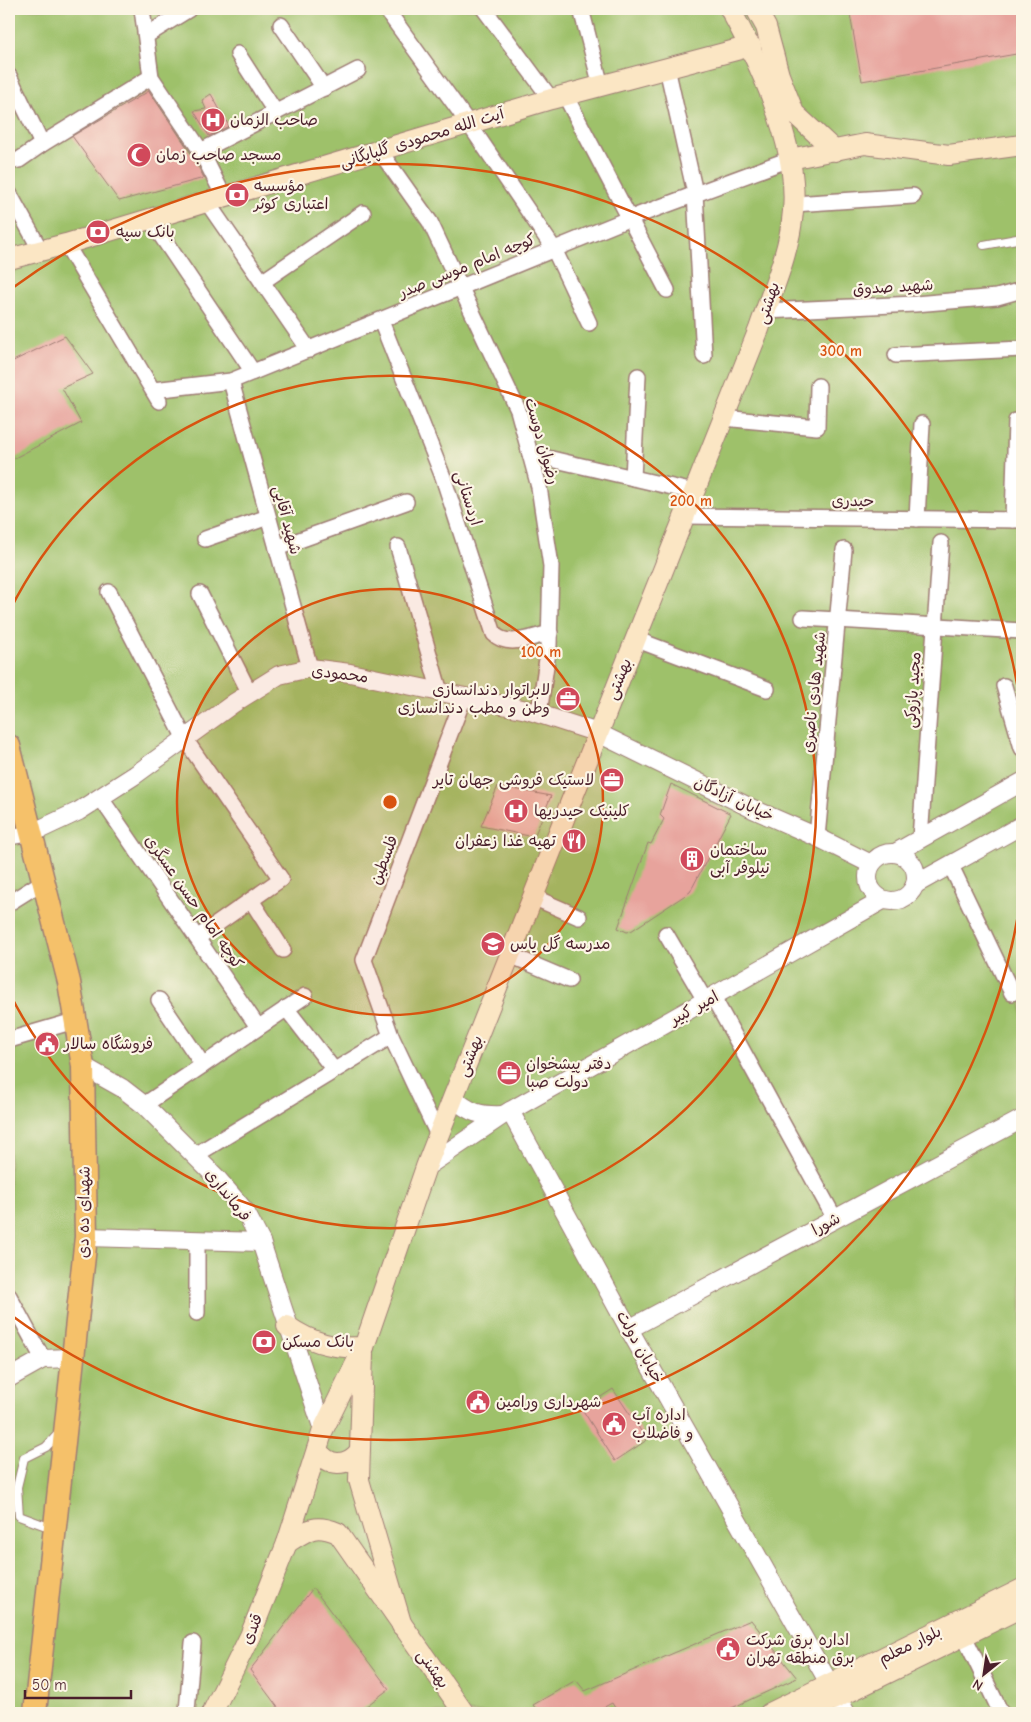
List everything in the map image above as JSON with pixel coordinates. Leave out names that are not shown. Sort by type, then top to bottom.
[{"type":"main road","name":"بهشتی","points":[[364,1347],[438,1135],[765,311],[787,244],[794,204],[790,158],[750,46],[730,9]]},
{"type":"main road","points":[[756,9],[766,28],[794,113],[835,150]]},
{"type":"main road","name":"آیت الله محمودی گلپایگانی","points":[[9,259],[66,244],[558,97],[750,46]]},
{"type":"main road","points":[[790,158],[865,144],[949,155],[1022,145]]},
{"type":"main road","name":"شهدای ده دی","points":[[9,746],[69,982],[83,1066],[86,1237],[36,1713]]},
{"type":"main road","points":[[288,1326],[304,1337],[323,1345],[344,1348],[364,1347],[359,1480],[402,1626]]},
{"type":"main road","name":"قندی","points":[[212,1713],[250,1636],[287,1543],[323,1430],[364,1347]]},
{"type":"main road","points":[[317,1450],[322,1457],[338,1464],[346,1462],[359,1452]]},
{"type":"main road","name":"بهشنی","points":[[287,1543],[309,1529],[324,1527],[338,1534],[464,1713]]},
{"type":"main road","name":"بلوار معلم","points":[[770,1713],[838,1698],[1022,1589]]},
{"type":"main road","name":"بلوار معلم","points":[[806,1713],[1022,1607]]},
{"type":"street","points":[[142,9],[147,35],[151,77],[201,152],[215,199],[262,282],[309,350]]},
{"type":"street","points":[[147,35],[190,9]]},
{"type":"street","points":[[386,9],[469,124],[554,249],[589,323]]},
{"type":"street","points":[[484,9],[558,97],[667,290]]},
{"type":"street","points":[[581,9],[601,86]]},
{"type":"street","points":[[281,25],[324,88]]},
{"type":"street","points":[[238,54],[276,113]]},
{"type":"street","points":[[667,68],[695,193],[704,356]]},
{"type":"street","points":[[201,152],[358,70]]},
{"type":"street","points":[[9,76],[42,144]]},
{"type":"street","points":[[9,162],[19,160],[151,77]]},
{"type":"street","name":"رضوان دوست","points":[[379,150],[430,222],[518,410],[539,487],[551,566],[550,633],[539,714]]},
{"type":"street","name":"کوچه امام موسی صدر","points":[[66,244],[156,396],[231,381],[461,289],[628,219],[790,158]]},
{"type":"street","points":[[9,193],[41,251]]},
{"type":"street","points":[[794,204],[913,196]]},
{"type":"street","points":[[262,282],[363,213]]},
{"type":"street","points":[[150,219],[253,372]]},
{"type":"street","name":"شهید صدوق","points":[[765,311],[915,304],[1021,294]]},
{"type":"street","name":"اردستانی","points":[[380,321],[443,477],[494,634],[500,640],[509,642],[550,633]]},
{"type":"street","points":[[896,355],[1022,349]]},
{"type":"street","points":[[633,478],[638,376]]},
{"type":"street","name":"شهید آقایی","points":[[231,381],[310,668]]},
{"type":"street","points":[[723,418],[817,427],[818,386]]},
{"type":"street","points":[[1016,421],[1018,520]]},
{"type":"street","points":[[917,519],[922,424]]},
{"type":"street","points":[[530,454],[694,492]]},
{"type":"street","points":[[277,548],[406,502]]},
{"type":"street","name":"حیدری","points":[[684,516],[1018,520]]},
{"type":"street","points":[[205,539],[268,517]]},
{"type":"street","name":"مجید پازوکی","points":[[920,839],[941,543]]},
{"type":"street","points":[[398,547],[440,692]]},
{"type":"street","name":"شهید هادی ناصری","points":[[817,837],[844,550]]},
{"type":"street","points":[[109,592],[185,739],[281,878],[197,938]]},
{"type":"street","points":[[200,594],[250,694]]},
{"type":"street","points":[[803,618],[1022,631]]},
{"type":"street","points":[[635,639],[767,689]]},
{"type":"street","name":"محمودی","points":[[32,833],[80,811],[280,675],[310,668],[350,673],[464,697],[539,714],[598,733]]},
{"type":"street","points":[[1004,686],[1022,748]]},
{"type":"street","name":"فلسطین","points":[[438,1135],[391,1036],[364,960],[464,697]]},
{"type":"street","name":"خیابان آزادگان","points":[[598,733],[753,809],[872,864]]},
{"type":"street","points":[[1022,782],[895,853],[882,855],[872,864],[868,880],[871,888],[883,900],[899,901],[907,897],[916,884],[1022,827]]},
{"type":"street","name":"کوچه امام حسن عسگری","points":[[100,797],[258,1027]]},
{"type":"street","points":[[9,837],[32,833]]},
{"type":"street","points":[[895,853],[903,855],[915,867],[916,884]]},
{"type":"street","points":[[951,866],[1012,993]]},
{"type":"street","points":[[9,903],[44,881]]},
{"type":"street","points":[[533,897],[579,917]]},
{"type":"street","points":[[251,900],[283,950]]},
{"type":"street","name":"امیر کبیر","points":[[426,1167],[507,1113],[883,900]]},
{"type":"street","points":[[666,934],[710,999],[835,1219]]},
{"type":"street","points":[[510,955],[569,980]]},
{"type":"street","points":[[144,1105],[305,996]]},
{"type":"street","points":[[159,1000],[203,1065]]},
{"type":"street","points":[[286,1008],[334,1070]]},
{"type":"street","points":[[9,1040],[74,1021]]},
{"type":"street","points":[[194,1156],[391,1036]]},
{"type":"street","name":"فرمانداری","points":[[83,1066],[122,1088],[144,1105],[216,1178],[245,1211],[261,1242],[323,1430]]},
{"type":"street","points":[[453,1098],[466,1110],[484,1116],[507,1113]]},
{"type":"street","name":"خیابان دولت","points":[[507,1113],[838,1698]]},
{"type":"street","name":"شورا","points":[[630,1329],[1022,1119]]},
{"type":"street","points":[[86,1237],[261,1242]]},
{"type":"street","points":[[197,1313],[198,1240]]},
{"type":"street","points":[[9,1296],[43,1359]]},
{"type":"street","points":[[9,1378],[43,1359],[72,1358]]},
{"type":"street","points":[[964,1636],[1001,1713]]},
{"type":"street","points":[[189,1713],[187,1712],[193,1643]]},
{"type":"lane","points":[[984,244],[1022,238]]},
{"type":"lane","points":[[55,1529],[19,1516],[17,1487],[24,1458],[46,1447],[65,1427]]},
{"type":"green space","points":[[9,9],[1022,9],[1022,1713],[9,1713]]},
{"type":"building","points":[[849,9],[1022,9],[1022,53],[862,81]]},
{"type":"building","name":"مسجد صاحب زمان","points":[[149,91],[193,156],[204,178],[119,201],[72,136]]},
{"type":"building","name":"صاحب الزمان","points":[[211,94],[229,126],[209,136],[194,111],[206,109],[202,100]]},
{"type":"building","points":[[65,336],[93,374],[62,388],[81,423],[9,461],[9,363]]},
{"type":"building","name":"ساختمان نیلوفر آبی","points":[[671,784],[731,814],[690,892],[627,932],[618,928],[648,843],[651,844],[664,819],[660,815]]},
{"type":"building","name":"کلینیک حیدریها","points":[[498,786],[551,796],[534,837],[481,826]]},
{"type":"building","name":"اداره آب و فاضلاب","points":[[613,1389],[647,1440],[615,1461],[582,1409]]},
{"type":"building","points":[[313,1588],[389,1689],[357,1713],[282,1713],[250,1670]]},
{"type":"building","name":"اداره برق شرکت برق منطقه تهران","points":[[751,1620],[797,1678],[721,1713],[618,1713],[612,1703],[593,1713],[539,1713],[533,1705],[576,1680],[585,1691]]},
{"type":"place","name":"صاحب الزمان","points":[[213,120]]},
{"type":"place","name":"مسجد صاحب زمان","points":[[139,155]]},
{"type":"place","name":"مؤسسه اعتباری کوثر","points":[[237,195]]},
{"type":"place","name":"بانک سپه","points":[[98,232]]},
{"type":"place","name":"لابراتوار دندانسازی وطن و مطب دندانسازی","points":[[568,699]]},
{"type":"place","name":"لاستیک فروشی جهان تایر","points":[[612,780]]},
{"type":"place","name":"کلینیک حیدریها","points":[[516,811]]},
{"type":"place","name":"تهیه غذا زعفران","points":[[574,841]]},
{"type":"place","name":"ساختمان نیلوفر آبی","points":[[692,859]]},
{"type":"place","name":"مدرسه گل یاس","points":[[493,944]]},
{"type":"place","name":"فروشگاه سالار","points":[[47,1044]]},
{"type":"place","name":"دفتر پیشخوان دولت صبا","points":[[509,1073]]},
{"type":"place","name":"بانک مسکن","points":[[264,1342]]},
{"type":"place","name":"شهرداری ورامین","points":[[478,1402]]},
{"type":"place","name":"اداره آب و فاضلاب","points":[[614,1424]]},
{"type":"place","name":"اداره برق شرکت برق منطقه تهران","points":[[728,1649]]}]
